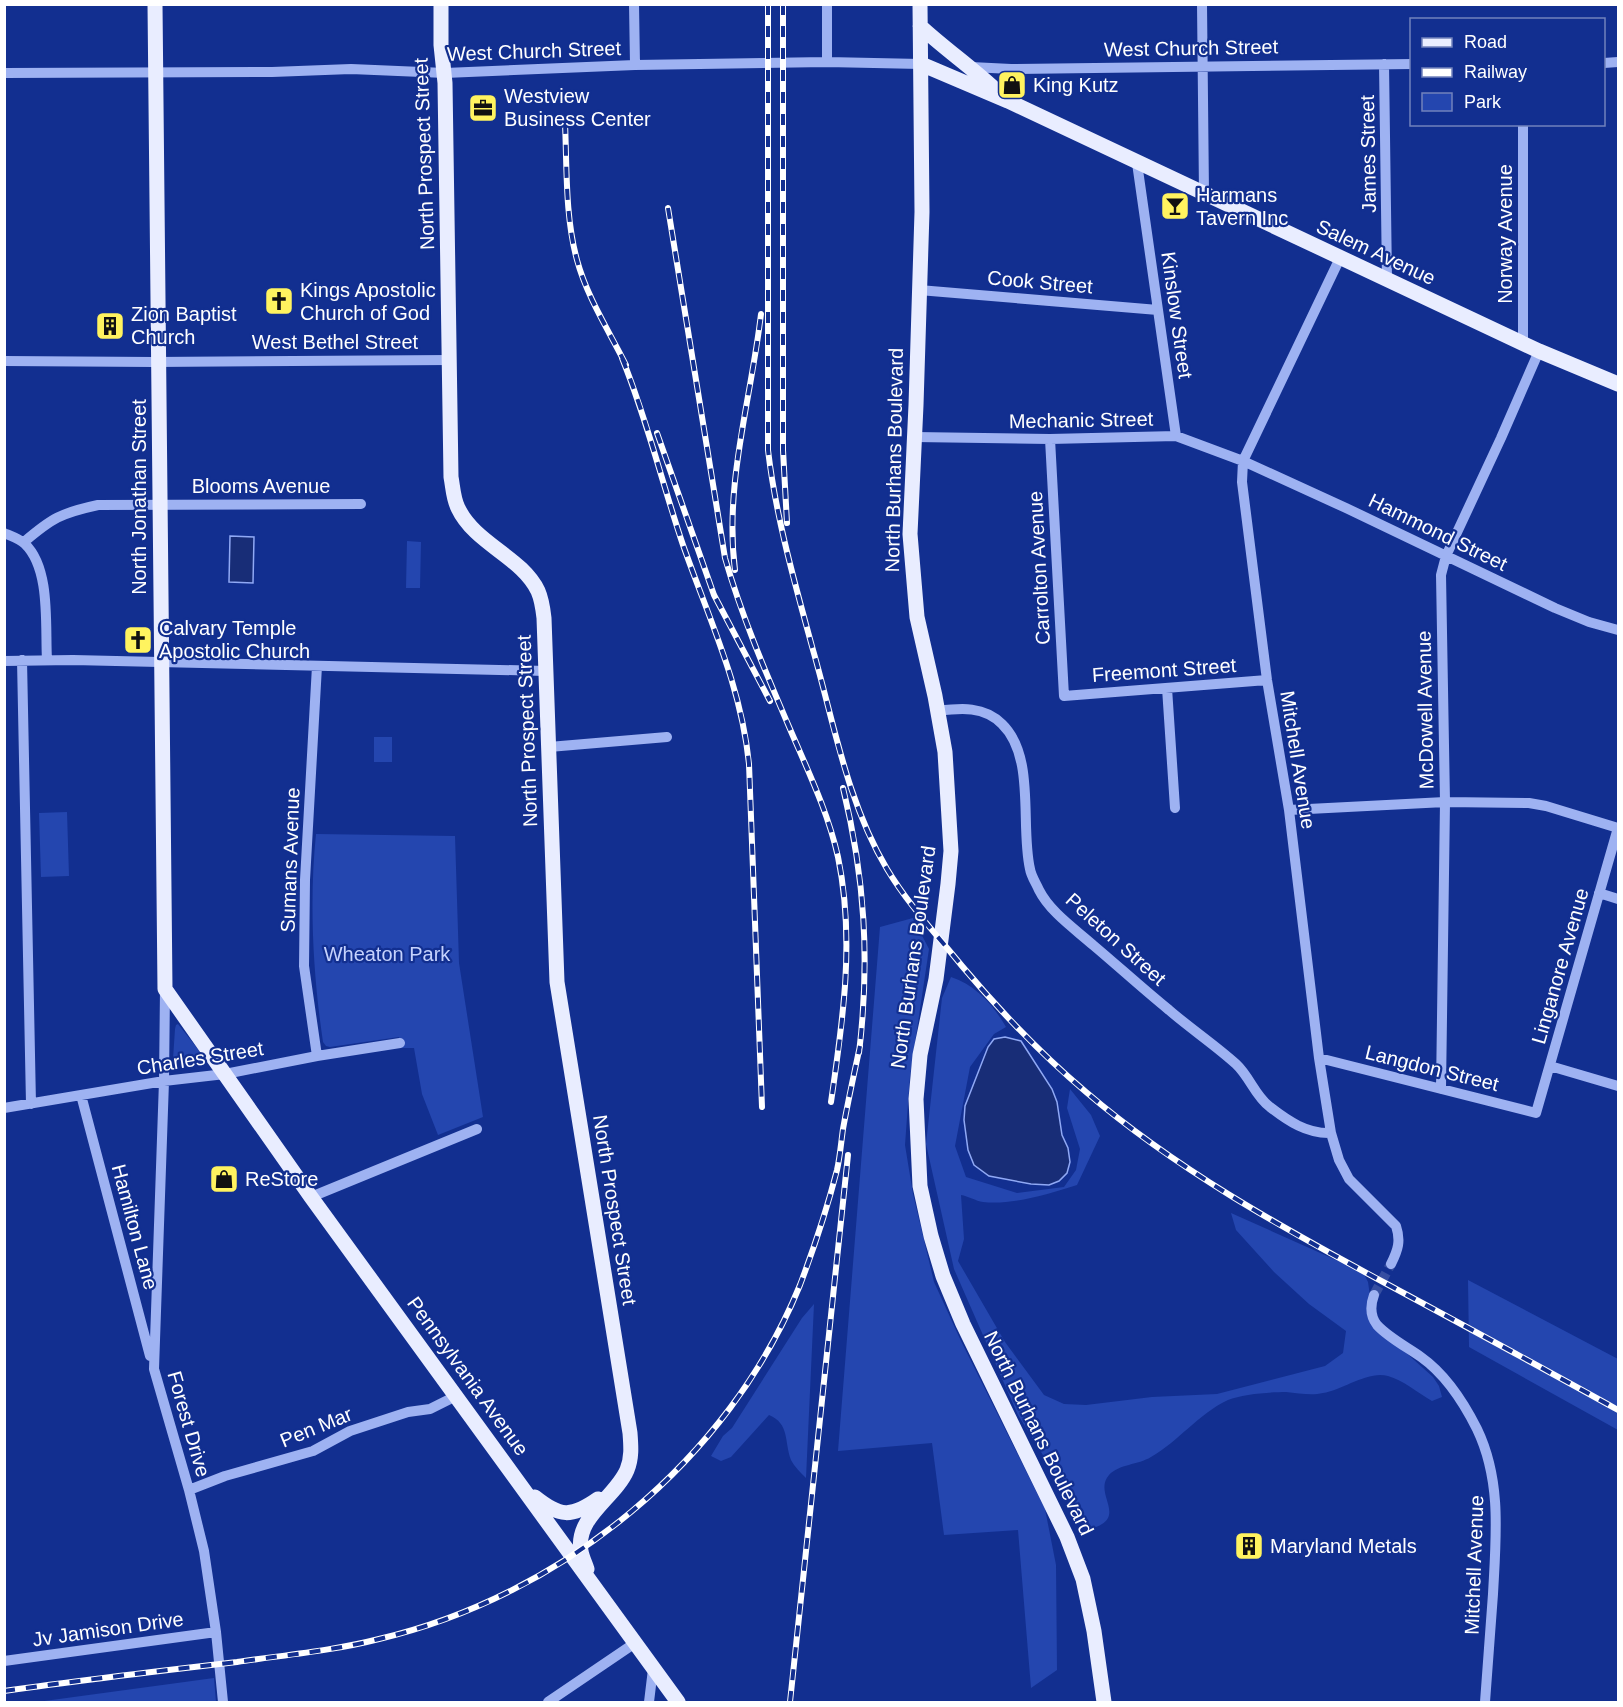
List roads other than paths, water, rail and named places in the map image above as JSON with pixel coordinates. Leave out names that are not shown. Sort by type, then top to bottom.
[{"type":"main road","name":"North Jonathan Street","points":[[155,4],[165,989]]},
{"type":"main road","name":"North Prospect Street","points":[[441,4],[441,45],[445,73],[453,494],[457,507],[465,520],[480,536],[526,574],[538,590],[544,618],[558,982],[630,1433],[630,1462],[619,1483]]},
{"type":"main road","name":"North Burhans Boulevard","points":[[920,4],[923,154],[910,534],[916,617],[945,752],[951,851],[936,980],[920,1055],[916,1099],[920,1186],[943,1276],[963,1324],[1067,1537],[1083,1579],[1092,1621],[1104,1702]]},
{"type":"main road","points":[[920,27],[946,50],[971,67],[1008,101]]},
{"type":"main road","name":"Salem Avenue","points":[[921,64],[1008,101],[1523,344],[1618,384]]},
{"type":"main road","points":[[165,989],[225,1074]]},
{"type":"main road","name":"Pennsylvania Avenue","points":[[225,1074],[311,1197],[678,1702]]},
{"type":"main road","points":[[520,1485],[549,1508],[557,1512],[573,1513],[583,1509],[619,1483]]},
{"type":"main road","points":[[591,1580],[581,1550],[581,1540],[590,1517],[619,1483]]},
{"type":"street","points":[[634,4],[635,65]]},
{"type":"street","points":[[827,4],[827,62]]},
{"type":"street","points":[[1202,4],[1204,194]]},
{"type":"street","name":"West Church Street","points":[[4,73],[272,72],[351,69],[445,73],[635,65],[827,62],[921,64]]},
{"type":"street","name":"James Street","points":[[1384,64],[1387,279]]},
{"type":"street","name":"West Church Street","points":[[971,67],[1011,69],[1410,64]]},
{"type":"street","name":"Norway Avenue","points":[[1523,126],[1523,344]]},
{"type":"street","name":"Kinslow Street","points":[[1137,163],[1176,436]]},
{"type":"street","name":"Mitchell Avenue","points":[[1340,258],[1243,461],[1242,482],[1267,680],[1289,810],[1319,1058],[1331,1133],[1339,1160],[1349,1179],[1396,1226],[1399,1245],[1391,1264]]},
{"type":"street","name":"Cook Street","points":[[919,290],[1158,310]]},
{"type":"street","name":"McDowell Avenue","points":[[1441,1089],[1445,802],[1441,575],[1446,556],[1539,351]]},
{"type":"street","name":"West Bethel Street","points":[[4,361],[450,360]]},
{"type":"street","name":"Mechanic Street","points":[[915,437],[1050,439],[1176,436],[1243,461]]},
{"type":"street","name":"Carrolton Avenue","points":[[1050,439],[1064,696]]},
{"type":"street","name":"Hammond Street","points":[[1243,461],[1555,608],[1589,622],[1618,630]]},
{"type":"street","name":"Blooms Avenue","points":[[24,542],[50,521],[71,511],[98,505],[361,504]]},
{"type":"street","points":[[4,533],[24,542],[35,556],[44,582],[47,660]]},
{"type":"street","points":[[22,660],[31,1104]]},
{"type":"street","points":[[4,661],[546,671]]},
{"type":"street","name":"Sumans Avenue","points":[[317,666],[304,923],[304,966],[317,1056]]},
{"type":"street","name":"Freemont Street","points":[[1064,696],[1267,680]]},
{"type":"street","points":[[1167,688],[1175,808]]},
{"type":"street","name":"Peleton Street","points":[[938,711],[963,708],[983,712],[1002,724],[1016,744],[1022,766],[1030,870],[1040,893],[1060,916],[1238,1066],[1269,1107],[1296,1125],[1317,1133],[1331,1133]]},
{"type":"street","points":[[549,747],[668,737]]},
{"type":"street","points":[[1289,810],[1445,802],[1537,804],[1618,828]]},
{"type":"street","name":"Linganore Avenue","points":[[1536,1113],[1618,828]]},
{"type":"street","points":[[1599,893],[1618,899]]},
{"type":"street","name":"North Jonathan Street","points":[[164,1081],[165,989]]},
{"type":"street","name":"Charles Street","points":[[4,1108],[164,1081],[225,1074],[400,1042]]},
{"type":"street","name":"Langdon Street","points":[[1319,1058],[1536,1113]]},
{"type":"street","points":[[1550,1065],[1618,1086]]},
{"type":"street","name":"Forest Drive","points":[[164,1081],[154,1368],[204,1551],[223,1702]]},
{"type":"street","name":"Hamilton Lane","points":[[81,1095],[154,1368]]},
{"type":"street","points":[[311,1197],[477,1129]]},
{"type":"street","name":"Mitchell Avenue","points":[[1374,1295],[1371,1304],[1372,1315],[1377,1325],[1424,1359],[1442,1377],[1461,1401],[1477,1429],[1488,1458],[1495,1491],[1497,1530],[1485,1702]]},
{"type":"street","name":"Pen Mar","points":[[189,1490],[225,1476],[312,1451],[350,1431],[408,1412],[430,1409],[456,1396]]},
{"type":"street","name":"Jv Jamison Drive","points":[[4,1661],[216,1632]]},
{"type":"street","points":[[548,1702],[635,1643]]},
{"type":"street","points":[[649,1702],[653,1669]]},
{"type":"tunnel","points":[[1374,1295],[1391,1264]]},
{"type":"railway","points":[[768,4],[768,450],[771,475],[787,551],[843,762],[862,817],[887,869],[932,930],[1021,1032],[1053,1063],[1120,1120],[1193,1172],[1268,1218],[1618,1410]]},
{"type":"railway","points":[[783,4],[783,450],[787,523]]},
{"type":"railway","points":[[565,123],[568,209],[577,260],[592,301],[626,365]]},
{"type":"railway","points":[[668,208],[725,558],[755,645],[823,808],[838,857],[846,918],[846,949],[840,1041],[831,1102]]},
{"type":"railway","points":[[735,570],[733,506],[736,474],[761,314]]},
{"type":"railway","points":[[622,358],[639,404],[683,545],[723,653],[745,735],[749,764],[762,1107]]},
{"type":"railway","points":[[657,433],[714,595],[770,701]]},
{"type":"railway","points":[[843,788],[861,887],[865,952],[859,1053]]},
{"type":"railway","points":[[4,1691],[237,1662],[344,1647],[379,1639],[447,1619],[512,1590],[574,1554],[632,1512],[684,1463],[730,1408],[769,1349],[800,1285],[829,1199],[838,1165],[860,1046]]},
{"type":"railway","points":[[790,1702],[848,1155]]},
{"type":"place","name":"King Kutz","points":[[1012,85]]},
{"type":"place","name":"Westview Business Center","points":[[483,108]]},
{"type":"place","name":"Harmans Tavern Inc","points":[[1175,206]]},
{"type":"place","name":"Kings Apostolic Church of God","points":[[279,301]]},
{"type":"place","name":"Zion Baptist Church","points":[[110,326]]},
{"type":"place","name":"Calvary Temple Apostolic Church","points":[[138,640]]},
{"type":"place","name":"ReStore","points":[[224,1179]]},
{"type":"place","name":"Maryland Metals","points":[[1249,1546]]},
{"type":"park label","name":"Wheaton Park","points":[[387,954]]}]
